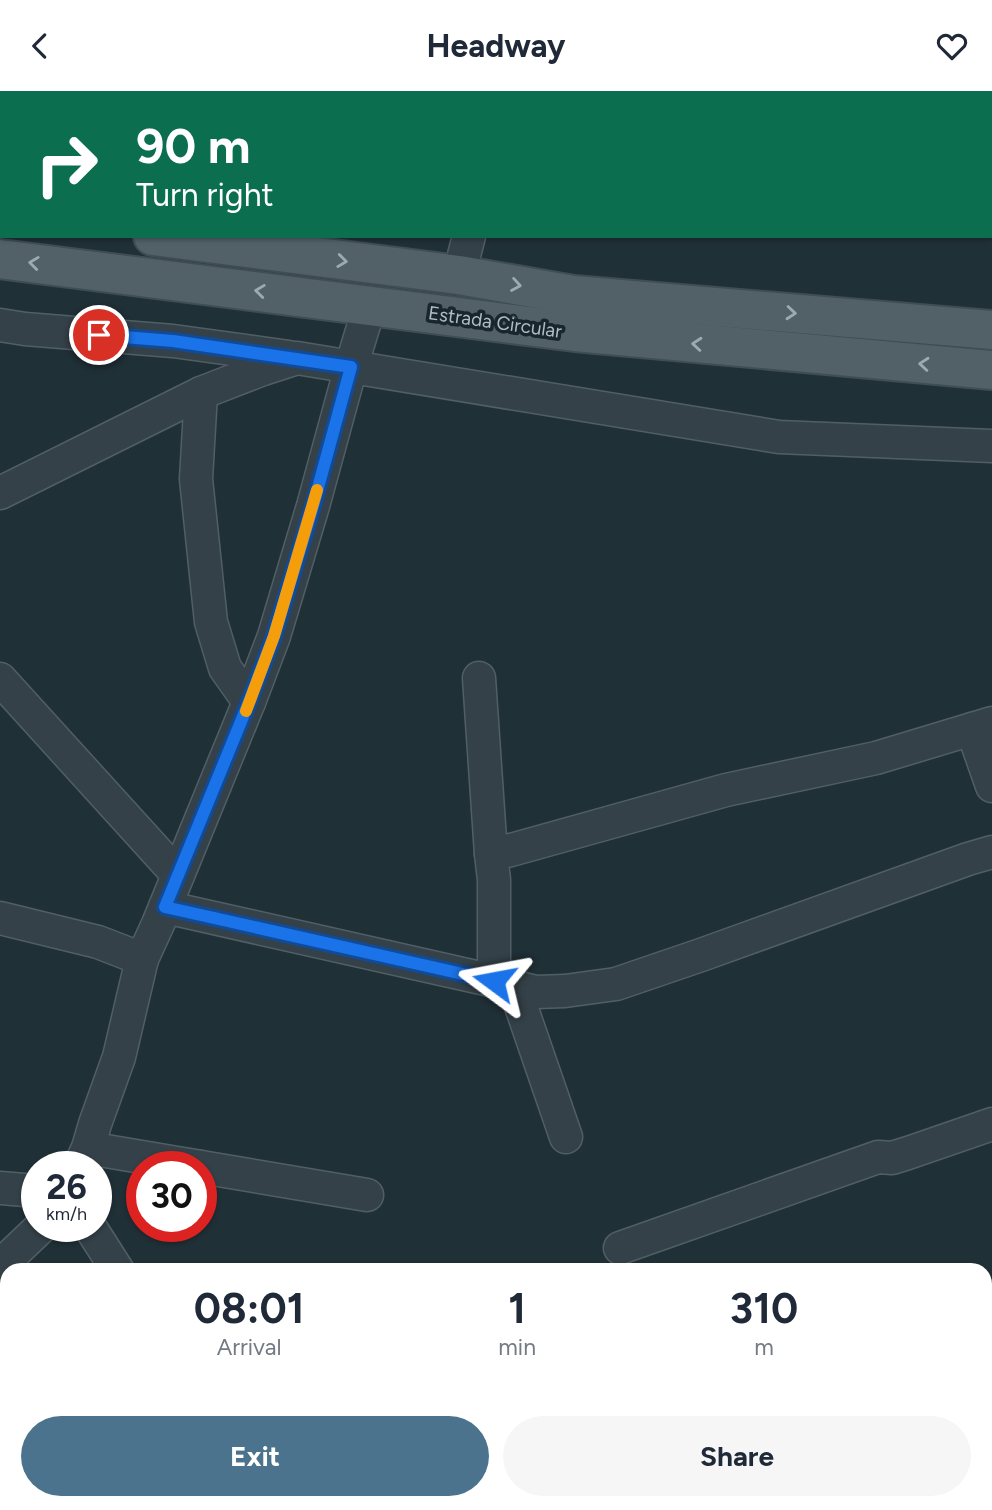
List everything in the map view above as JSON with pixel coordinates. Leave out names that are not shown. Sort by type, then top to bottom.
[{"type":"main road","name":"Estrada Circular","points":[[169,238],[459,275],[573,295],[992,330]]},
{"type":"main road","name":"Estrada Circular","points":[[0,259],[575,333],[992,370]]},
{"type":"street","points":[[459,275],[468,238]]},
{"type":"street","points":[[86,1151],[119,1057],[142,959],[274,636],[370,305]]},
{"type":"street","points":[[0,325],[173,341],[297,358],[779,437],[992,446]]},
{"type":"street","points":[[0,493],[201,393],[297,358]]},
{"type":"street","points":[[201,393],[196,479],[211,622],[225,669],[249,702]]},
{"type":"street","points":[[479,678],[491,854],[504,983],[566,1137]]},
{"type":"street","points":[[0,679],[178,875]]},
{"type":"street","points":[[491,854],[726,790],[876,758],[982,726],[992,786]]},
{"type":"street","points":[[165,907],[535,992],[565,991],[616,983],[992,852]]},
{"type":"street","points":[[0,918],[98,942],[142,959]]},
{"type":"street","points":[[620,1248],[877,1157],[892,1158],[992,1124]]},
{"type":"street","points":[[217,1170],[367,1195]]},
{"type":"street","points":[[0,1188],[21,1190]]},
{"type":"street","points":[[3,1263],[25,1242]]},
{"type":"street","points":[[100,1242],[113,1263]]},
{"type":"slow traffic","points":[[246,711],[274,636],[317,490]]},
{"type":"route","points":[[99,335],[173,341],[351,367],[274,636],[165,907],[494,981]]}]
